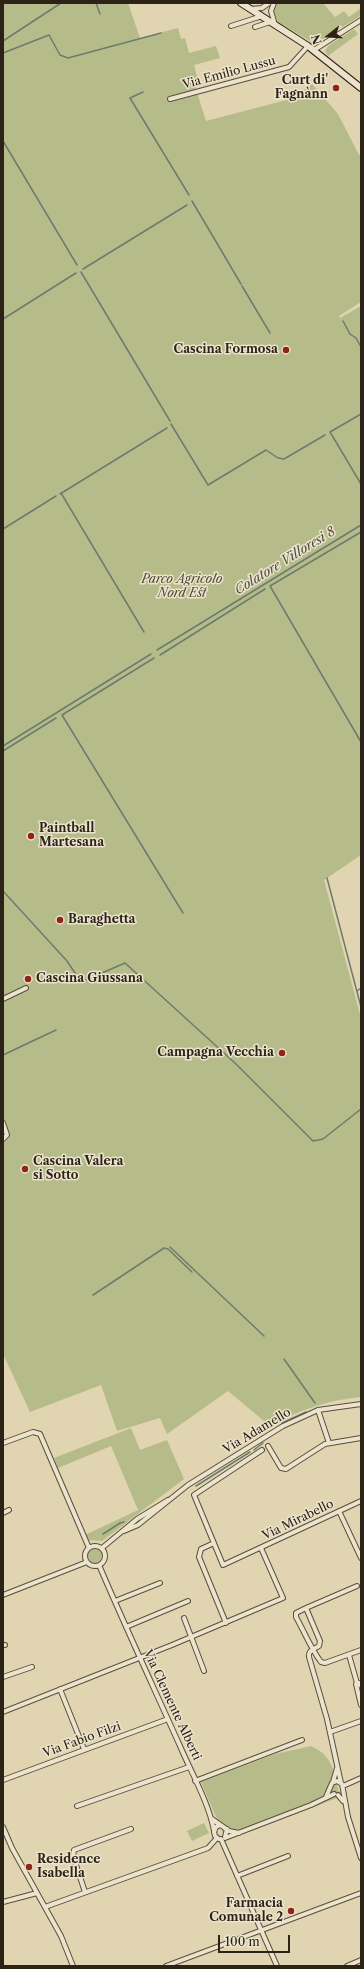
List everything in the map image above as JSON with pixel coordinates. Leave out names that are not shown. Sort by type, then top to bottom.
[{"type":"street","points":[[241,3],[311,48],[361,88]]},
{"type":"street","points":[[250,9],[261,8],[271,4]]},
{"type":"street","points":[[263,17],[264,10],[271,4]]},
{"type":"street","points":[[271,4],[273,23]]},
{"type":"street","points":[[231,26],[263,17]]},
{"type":"street","name":"Via Emilio Lussu","points":[[170,99],[289,68],[311,48],[361,20]]},
{"type":"street","points":[[255,26],[273,23]]},
{"type":"street","points":[[3,999],[26,988]]},
{"type":"street","points":[[3,1123],[7,1135],[3,1139]]},
{"type":"street","name":"Via Adamello","points":[[102,1548],[124,1531],[137,1526],[172,1498],[272,1432],[318,1410],[340,1405],[361,1404]]},
{"type":"street","points":[[318,1410],[329,1443]]},
{"type":"street","points":[[3,1443],[32,1432],[38,1432],[89,1548]]},
{"type":"street","points":[[268,1446],[281,1468],[286,1470],[329,1443],[361,1438]]},
{"type":"street","points":[[261,1548],[223,1565],[194,1495],[262,1450]]},
{"type":"street","name":"Via Mirabello","points":[[3,1712],[226,1623],[283,1598],[261,1548],[361,1501]]},
{"type":"street","points":[[3,1513],[9,1510]]},
{"type":"street","points":[[340,1511],[361,1558]]},
{"type":"street","points":[[214,1543],[201,1549],[199,1557],[226,1623]]},
{"type":"street","points":[[95,1546],[102,1548],[105,1558],[99,1565],[93,1566],[87,1562],[85,1554],[89,1548],[95,1546]]},
{"type":"street","points":[[3,1595],[87,1562]]},
{"type":"street","name":"Via Clemente Alberti","points":[[99,1565],[138,1658],[168,1719],[211,1817],[214,1830]]},
{"type":"street","points":[[115,1602],[160,1583]]},
{"type":"street","points":[[357,1586],[297,1612],[296,1616],[322,1663],[361,1650]]},
{"type":"street","points":[[126,1627],[188,1601]]},
{"type":"street","points":[[306,1608],[320,1642],[319,1646],[310,1651],[309,1657],[330,1732],[342,1786],[344,1803],[361,1858]]},
{"type":"street","points":[[184,1618],[204,1671]]},
{"type":"street","points":[[349,1655],[359,1684],[356,1686],[361,1704]]},
{"type":"street","points":[[3,1678],[32,1667]]},
{"type":"street","points":[[60,1689],[84,1749]]},
{"type":"street","name":"Via Fabio Filzi","points":[[3,1780],[168,1719]]},
{"type":"street","points":[[330,1732],[361,1721]]},
{"type":"street","points":[[195,1781],[302,1740]]},
{"type":"street","points":[[324,1799],[333,1782],[337,1766]]},
{"type":"street","points":[[77,1806],[189,1767]]},
{"type":"street","points":[[240,1832],[233,1832],[220,1825],[214,1830],[214,1835],[221,1838],[240,1832],[336,1794],[342,1786],[361,1778]]},
{"type":"street","points":[[333,1782],[342,1786]]},
{"type":"street","points":[[330,1789],[344,1803]]},
{"type":"street","name":"Via Clemente Alberti","points":[[211,1817],[220,1825]]},
{"type":"street","points":[[3,1827],[12,1848],[61,1936],[73,1966]]},
{"type":"street","points":[[85,1892],[74,1852],[78,1848],[131,1829]]},
{"type":"street","points":[[45,1907],[208,1848],[227,1834],[226,1829]]},
{"type":"street","points":[[221,1838],[277,1966]]},
{"type":"street","points":[[237,1876],[288,1856]]},
{"type":"street","points":[[3,1902],[37,1892]]},
{"type":"street","points":[[166,1966],[361,1893]]},
{"type":"street","points":[[347,1966],[361,1960]]},
{"type":"green space","name":"Parco Agricolo Nord Est","points":[[3,3],[128,3],[140,38],[178,28],[181,39],[185,38],[189,53],[216,46],[220,58],[194,65],[198,81],[194,83],[206,121],[294,98],[312,84],[338,114],[359,155],[361,154],[361,302],[339,316],[340,318],[361,306],[361,855],[324,880],[361,1018],[361,1397],[325,1403],[292,1415],[270,1426],[228,1391],[167,1434],[160,1418],[117,1431],[101,1385],[30,1412],[3,1354]]},
{"type":"green space","points":[[277,3],[323,3],[335,17],[344,11],[349,17],[361,8],[361,15],[343,27],[340,25],[337,27],[338,30],[315,44],[278,22],[273,11]]},
{"type":"green space","points":[[354,29],[358,34],[328,56],[325,51],[328,46]]},
{"type":"green space","points":[[131,1428],[140,1450],[167,1440],[184,1479],[102,1541],[89,1540],[85,1535],[138,1510],[111,1446],[58,1468],[54,1458]]},
{"type":"green space","points":[[95,1549],[100,1551],[102,1556],[100,1561],[95,1563],[90,1561],[88,1556],[90,1551]]},
{"type":"green space","points":[[311,1746],[325,1755],[329,1761],[335,1774],[340,1797],[226,1840],[201,1782],[275,1754]]},
{"type":"green space","points":[[204,1823],[209,1833],[192,1841],[187,1831]]},
{"type":"waterway","points":[[3,41],[61,3]]},
{"type":"waterway","points":[[96,3],[100,14]]},
{"type":"waterway","points":[[3,53],[49,35],[60,55],[68,58],[161,33]]},
{"type":"waterway","points":[[143,92],[130,98],[189,195]]},
{"type":"waterway","points":[[3,141],[77,265]]},
{"type":"waterway","points":[[192,201],[241,284]]},
{"type":"waterway","points":[[83,269],[187,205]]},
{"type":"waterway","points":[[81,272],[170,421]]},
{"type":"waterway","points":[[3,319],[76,273]]},
{"type":"waterway","points":[[242,286],[270,333]]},
{"type":"waterway","points":[[343,321],[350,334],[356,338],[361,347]]},
{"type":"waterway","points":[[330,432],[361,414]]},
{"type":"waterway","points":[[171,424],[208,485],[266,450],[278,458],[284,459],[325,435]]},
{"type":"waterway","points":[[60,494],[167,428]]},
{"type":"waterway","points":[[330,432],[361,484]]},
{"type":"waterway","points":[[61,493],[144,632]]},
{"type":"waterway","points":[[3,529],[56,496]]},
{"type":"waterway","name":"Colatore Villoresi 8","points":[[157,650],[361,525]]},
{"type":"waterway","points":[[361,532],[270,586],[361,742]]},
{"type":"waterway","points":[[160,655],[265,589]]},
{"type":"waterway","name":"Colatore Villoresi 8","points":[[3,746],[151,654]]},
{"type":"waterway","points":[[154,658],[62,715],[183,913]]},
{"type":"waterway","points":[[3,751],[56,718]]},
{"type":"waterway","points":[[327,878],[361,1007]]},
{"type":"waterway","points":[[3,891],[67,961],[77,976]]},
{"type":"waterway","points":[[79,979],[81,982],[125,963],[236,1064],[313,1141],[323,1139],[361,1109]]},
{"type":"waterway","points":[[357,991],[361,988]]},
{"type":"waterway","points":[[3,1055],[56,1030]]},
{"type":"waterway","points":[[170,1247],[264,1336]]},
{"type":"waterway","points":[[93,1295],[164,1248],[168,1249],[192,1272]]},
{"type":"waterway","points":[[284,1359],[315,1403]]},
{"type":"waterway","points":[[282,1423],[306,1412]]},
{"type":"waterway","points":[[254,1450],[263,1443]]},
{"type":"waterway","points":[[196,1486],[250,1452]]},
{"type":"waterway","points":[[103,1534],[124,1522]]},
{"type":"place","name":"Curt di' Fagnànn","points":[[336,88]]},
{"type":"place","name":"Cascina Formosa","points":[[286,350]]},
{"type":"place","name":"Paintball Martesana","points":[[31,836]]},
{"type":"place","name":"Baraghetta","points":[[60,920]]},
{"type":"place","name":"Cascina Giussana","points":[[28,979]]},
{"type":"place","name":"Campagna Vecchia","points":[[282,1053]]},
{"type":"place","name":"Cascina Valera si Sotto","points":[[25,1169]]},
{"type":"place","name":"Residence Isabella","points":[[29,1867]]},
{"type":"place","name":"Farmacia Comunale 2","points":[[291,1911]]}]
